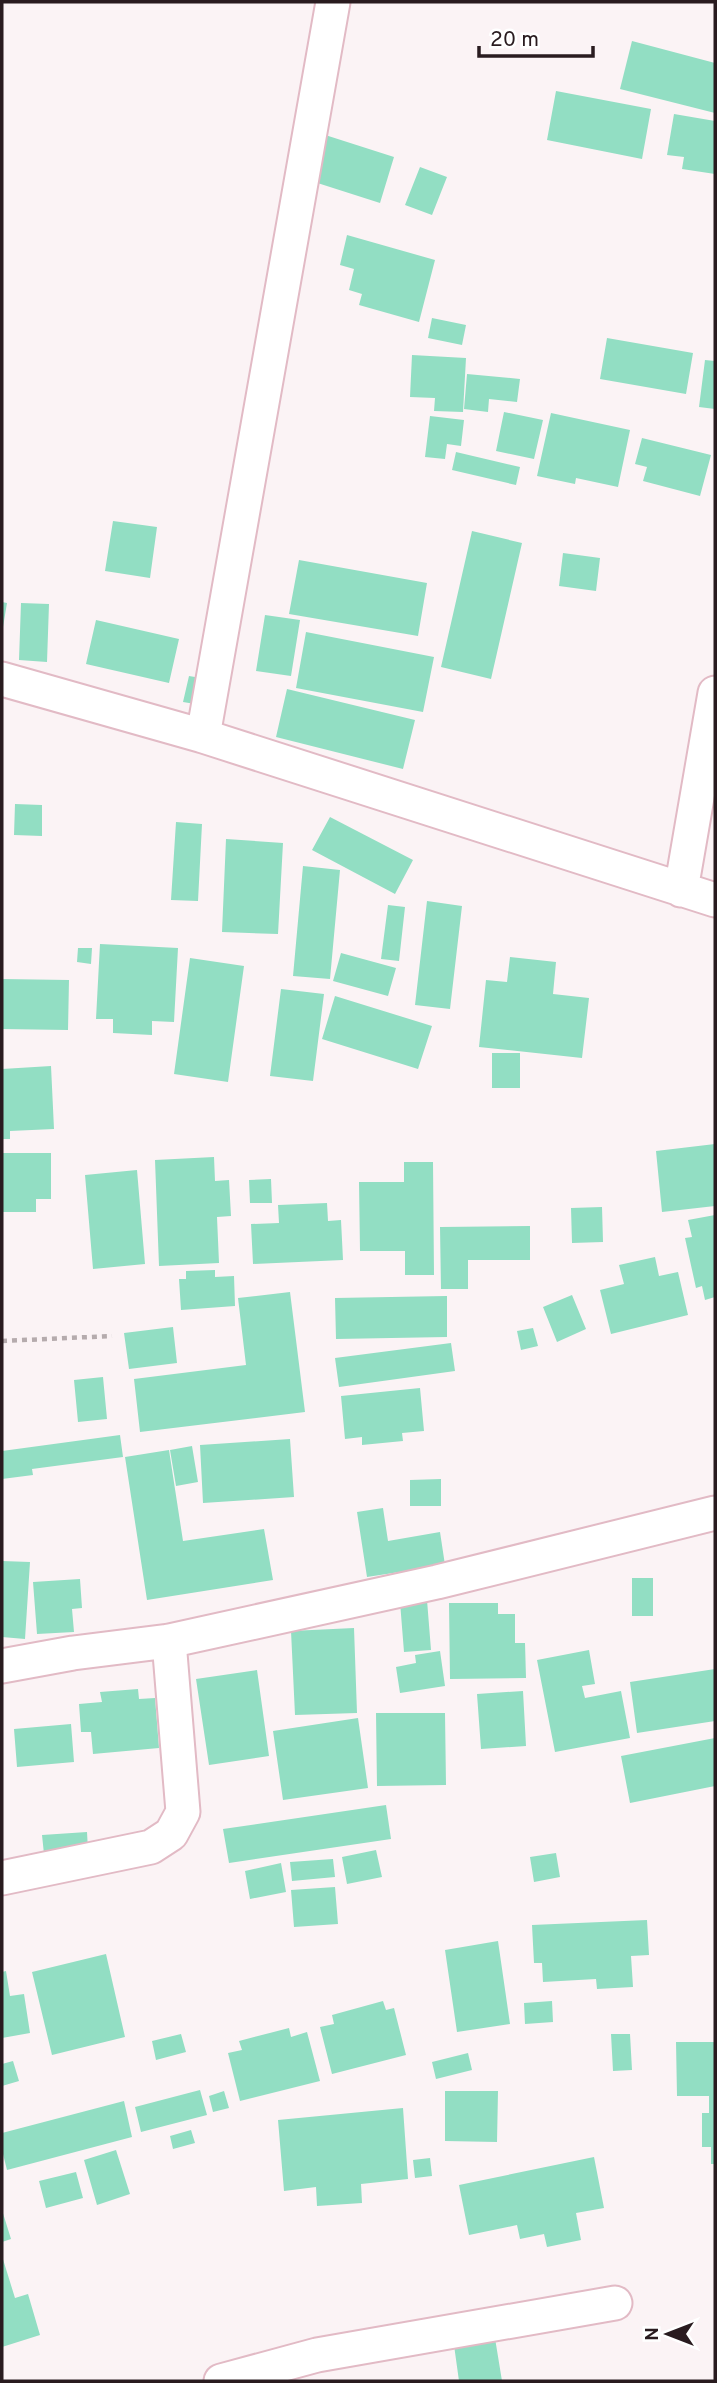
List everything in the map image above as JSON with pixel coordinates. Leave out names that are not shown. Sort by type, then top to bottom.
[{"type":"street","points":[[203,736],[332,2]]},
{"type":"street","points":[[2,679],[203,736],[715,900]]},
{"type":"street","points":[[681,890],[715,693]]},
{"type":"street","points":[[2,1666],[169,1641],[437,1582],[715,1513]]},
{"type":"street","points":[[2,1878],[150,1847],[171,1834],[183,1812],[169,1641]]},
{"type":"street","points":[[221,2381],[317,2355],[615,2303]]},
{"type":"path","points":[[2,1341],[112,1336]]},
{"type":"building","points":[[632,41],[715,63],[715,113],[620,89]]},
{"type":"building","points":[[556,91],[651,109],[642,159],[547,140]]},
{"type":"building","points":[[674,114],[715,121],[715,174],[682,169],[684,157],[667,155]]},
{"type":"building","points":[[319,133],[394,157],[380,203],[305,179]]},
{"type":"building","points":[[420,167],[447,177],[432,215],[405,205]]},
{"type":"building","points":[[347,235],[435,260],[419,322],[359,305],[362,294],[349,290],[354,269],[340,265]]},
{"type":"building","points":[[432,318],[466,325],[462,345],[428,338]]},
{"type":"building","points":[[607,338],[693,353],[686,394],[600,379]]},
{"type":"building","points":[[412,355],[466,358],[463,412],[434,411],[435,398],[410,397]]},
{"type":"building","points":[[705,360],[715,361],[715,409],[699,407]]},
{"type":"building","points":[[467,374],[520,379],[517,402],[489,399],[488,412],[464,409]]},
{"type":"building","points":[[504,412],[543,420],[534,459],[496,451]]},
{"type":"building","points":[[551,413],[630,430],[618,487],[576,478],[575,484],[537,476]]},
{"type":"building","points":[[430,416],[464,420],[461,446],[447,444],[445,459],[425,457]]},
{"type":"building","points":[[642,438],[711,455],[700,496],[643,481],[647,467],[635,464]]},
{"type":"building","points":[[456,452],[520,467],[516,485],[452,470]]},
{"type":"building","points":[[113,521],[157,527],[150,578],[105,571]]},
{"type":"building","points":[[472,531],[522,543],[491,679],[441,667]]},
{"type":"building","points":[[563,553],[600,558],[596,591],[559,586]]},
{"type":"building","points":[[299,560],[427,583],[418,636],[289,614]]},
{"type":"building","points":[[2,602],[7,603],[3,627],[2,627]]},
{"type":"building","points":[[21,603],[49,604],[47,662],[19,660]]},
{"type":"building","points":[[265,615],[300,620],[291,676],[256,671]]},
{"type":"building","points":[[96,620],[179,639],[169,683],[86,664]]},
{"type":"building","points":[[306,632],[434,657],[423,712],[296,688]]},
{"type":"building","points":[[189,676],[207,679],[201,705],[183,702]]},
{"type":"building","points":[[287,689],[415,720],[403,769],[276,737]]},
{"type":"building","points":[[15,804],[42,805],[42,836],[14,835]]},
{"type":"building","points":[[330,817],[413,860],[395,894],[312,850]]},
{"type":"building","points":[[176,822],[202,824],[198,901],[171,900]]},
{"type":"building","points":[[226,839],[283,843],[278,934],[222,932]]},
{"type":"building","points":[[303,866],[340,870],[330,979],[293,976]]},
{"type":"building","points":[[427,901],[462,906],[450,1009],[415,1005]]},
{"type":"building","points":[[388,905],[405,907],[399,961],[381,959]]},
{"type":"building","points":[[100,944],[178,948],[174,1022],[152,1021],[152,1035],[113,1033],[113,1019],[96,1019]]},
{"type":"building","points":[[78,948],[92,948],[91,964],[77,962]]},
{"type":"building","points":[[341,953],[396,968],[388,996],[333,981]]},
{"type":"building","points":[[510,957],[556,962],[553,994],[589,998],[582,1058],[479,1047],[486,980],[507,982]]},
{"type":"building","points":[[190,958],[244,966],[228,1082],[174,1074]]},
{"type":"building","points":[[2,979],[69,980],[68,1030],[2,1029]]},
{"type":"building","points":[[281,989],[324,994],[313,1081],[270,1076]]},
{"type":"building","points":[[335,996],[432,1026],[418,1069],[322,1039]]},
{"type":"building","points":[[492,1053],[520,1053],[520,1088],[492,1088]]},
{"type":"building","points":[[51,1066],[54,1129],[10,1131],[10,1139],[2,1139],[2,1069]]},
{"type":"building","points":[[715,1144],[715,1206],[662,1212],[656,1151]]},
{"type":"building","points":[[2,1153],[51,1153],[51,1199],[36,1199],[36,1212],[3,1212]]},
{"type":"building","points":[[214,1157],[215,1181],[229,1180],[231,1216],[217,1217],[219,1263],[159,1266],[155,1160]]},
{"type":"building","points":[[404,1162],[433,1162],[434,1275],[405,1275],[405,1251],[360,1251],[359,1182],[404,1182]]},
{"type":"building","points":[[137,1170],[145,1264],[93,1269],[85,1175]]},
{"type":"building","points":[[271,1179],[272,1203],[250,1203],[249,1180]]},
{"type":"building","points":[[327,1203],[328,1221],[341,1220],[343,1260],[253,1264],[251,1224],[279,1223],[278,1205]]},
{"type":"building","points":[[602,1207],[603,1242],[572,1243],[571,1208]]},
{"type":"building","points":[[715,1215],[715,1297],[705,1300],[702,1286],[696,1288],[685,1238],[692,1237],[688,1220]]},
{"type":"building","points":[[530,1226],[530,1260],[468,1260],[468,1289],[441,1289],[440,1227]]},
{"type":"building","points":[[655,1257],[659,1276],[678,1272],[688,1315],[611,1334],[600,1290],[624,1284],[619,1265]]},
{"type":"building","points":[[215,1270],[215,1277],[234,1276],[235,1306],[181,1310],[179,1279],[186,1279],[186,1271]]},
{"type":"building","points":[[290,1292],[305,1412],[140,1432],[134,1379],[246,1365],[238,1298]]},
{"type":"building","points":[[572,1295],[586,1329],[557,1342],[543,1307]]},
{"type":"building","points":[[447,1296],[447,1337],[336,1339],[335,1298]]},
{"type":"building","points":[[173,1327],[177,1363],[129,1369],[124,1333]]},
{"type":"building","points":[[533,1328],[538,1346],[521,1350],[517,1331]]},
{"type":"building","points":[[451,1343],[455,1371],[339,1387],[335,1358]]},
{"type":"building","points":[[103,1377],[107,1419],[78,1422],[74,1380]]},
{"type":"building","points":[[420,1388],[424,1431],[402,1433],[403,1441],[362,1445],[362,1437],[345,1439],[341,1396]]},
{"type":"building","points":[[120,1435],[123,1457],[32,1469],[33,1475],[2,1479],[2,1451]]},
{"type":"building","points":[[290,1439],[294,1497],[203,1503],[200,1445]]},
{"type":"building","points":[[192,1446],[198,1482],[176,1486],[170,1450]]},
{"type":"building","points":[[169,1450],[183,1541],[264,1529],[273,1580],[147,1600],[125,1457]]},
{"type":"building","points":[[441,1479],[441,1506],[410,1506],[410,1480]]},
{"type":"building","points":[[383,1508],[388,1541],[440,1532],[445,1565],[367,1577],[357,1512]]},
{"type":"building","points":[[2,1561],[30,1562],[25,1639],[2,1637]]},
{"type":"building","points":[[632,1578],[653,1578],[653,1616],[632,1616]]},
{"type":"building","points":[[80,1579],[82,1608],[72,1609],[74,1632],[37,1634],[33,1582]]},
{"type":"building","points":[[427,1600],[431,1650],[404,1652],[400,1602]]},
{"type":"building","points":[[449,1603],[498,1603],[498,1614],[515,1614],[515,1643],[525,1643],[526,1678],[450,1679]]},
{"type":"building","points":[[354,1628],[357,1713],[295,1715],[291,1631]]},
{"type":"building","points":[[589,1650],[595,1684],[582,1686],[585,1698],[621,1691],[630,1738],[555,1752],[537,1660]]},
{"type":"building","points":[[440,1651],[445,1686],[400,1693],[396,1667],[416,1663],[415,1655]]},
{"type":"building","points":[[715,1669],[715,1721],[637,1733],[630,1682]]},
{"type":"building","points":[[257,1670],[269,1756],[209,1765],[196,1679]]},
{"type":"building","points":[[138,1689],[139,1699],[155,1698],[159,1748],[93,1754],[91,1732],[81,1732],[79,1704],[102,1702],[100,1692]]},
{"type":"building","points":[[523,1691],[526,1746],[481,1749],[477,1694]]},
{"type":"building","points":[[376,1713],[445,1713],[446,1785],[377,1786]]},
{"type":"building","points":[[358,1718],[368,1788],[283,1800],[273,1731]]},
{"type":"building","points":[[71,1724],[74,1762],[17,1767],[14,1729]]},
{"type":"building","points":[[715,1738],[715,1786],[630,1803],[621,1756]]},
{"type":"building","points":[[386,1805],[391,1839],[229,1863],[223,1829]]},
{"type":"building","points":[[87,1832],[88,1850],[44,1854],[42,1835]]},
{"type":"building","points":[[376,1850],[382,1877],[347,1884],[342,1857]]},
{"type":"building","points":[[556,1853],[560,1877],[534,1882],[530,1857]]},
{"type":"building","points":[[333,1859],[335,1877],[292,1881],[290,1862]]},
{"type":"building","points":[[281,1863],[286,1892],[250,1899],[245,1871]]},
{"type":"building","points":[[335,1887],[338,1924],[294,1927],[291,1890]]},
{"type":"building","points":[[647,1920],[649,1955],[631,1956],[633,1987],[597,1989],[596,1979],[543,1982],[542,1963],[534,1963],[532,1925]]},
{"type":"building","points":[[498,1941],[510,2024],[457,2032],[445,1950]]},
{"type":"building","points":[[106,1954],[125,2037],[52,2055],[32,1972]]},
{"type":"building","points":[[6,1971],[10,1996],[24,1994],[30,2033],[2,2038],[2,1972]]},
{"type":"building","points":[[383,2001],[386,2010],[394,2008],[406,2055],[332,2074],[320,2027],[334,2024],[332,2015]]},
{"type":"building","points":[[552,2001],[553,2022],[525,2024],[524,2003]]},
{"type":"building","points":[[289,2028],[291,2037],[307,2032],[320,2081],[240,2101],[228,2053],[242,2050],[239,2041]]},
{"type":"building","points":[[181,2034],[186,2052],[156,2060],[152,2041]]},
{"type":"building","points":[[611,2034],[630,2034],[632,2070],[613,2071]]},
{"type":"building","points":[[676,2042],[715,2042],[715,2164],[711,2164],[711,2147],[702,2147],[702,2113],[709,2113],[709,2096],[677,2096]]},
{"type":"building","points":[[468,2053],[472,2070],[436,2079],[432,2062]]},
{"type":"building","points":[[13,2061],[19,2081],[2,2086],[2,2064]]},
{"type":"building","points":[[200,2090],[207,2115],[141,2132],[135,2107]]},
{"type":"building","points":[[224,2091],[229,2108],[213,2112],[209,2096]]},
{"type":"building","points":[[445,2091],[498,2091],[497,2142],[445,2141]]},
{"type":"building","points":[[124,2101],[132,2137],[7,2170],[2,2150],[2,2133]]},
{"type":"building","points":[[403,2108],[408,2179],[361,2184],[362,2203],[317,2206],[316,2187],[284,2191],[278,2120]]},
{"type":"building","points":[[191,2130],[195,2143],[173,2149],[170,2136]]},
{"type":"building","points":[[116,2150],[130,2194],[97,2205],[84,2160]]},
{"type":"building","points":[[594,2157],[604,2208],[576,2213],[581,2240],[547,2247],[544,2234],[520,2239],[517,2225],[469,2235],[459,2185]]},
{"type":"building","points":[[430,2158],[432,2176],[415,2178],[413,2160]]},
{"type":"building","points":[[76,2172],[83,2198],[46,2208],[39,2181]]},
{"type":"building","points":[[2,2210],[11,2239],[2,2242]]},
{"type":"building","points":[[2,2256],[15,2298],[28,2294],[40,2335],[2,2347]]},
{"type":"building","points":[[494,2332],[502,2381],[459,2381],[453,2338]]}]
